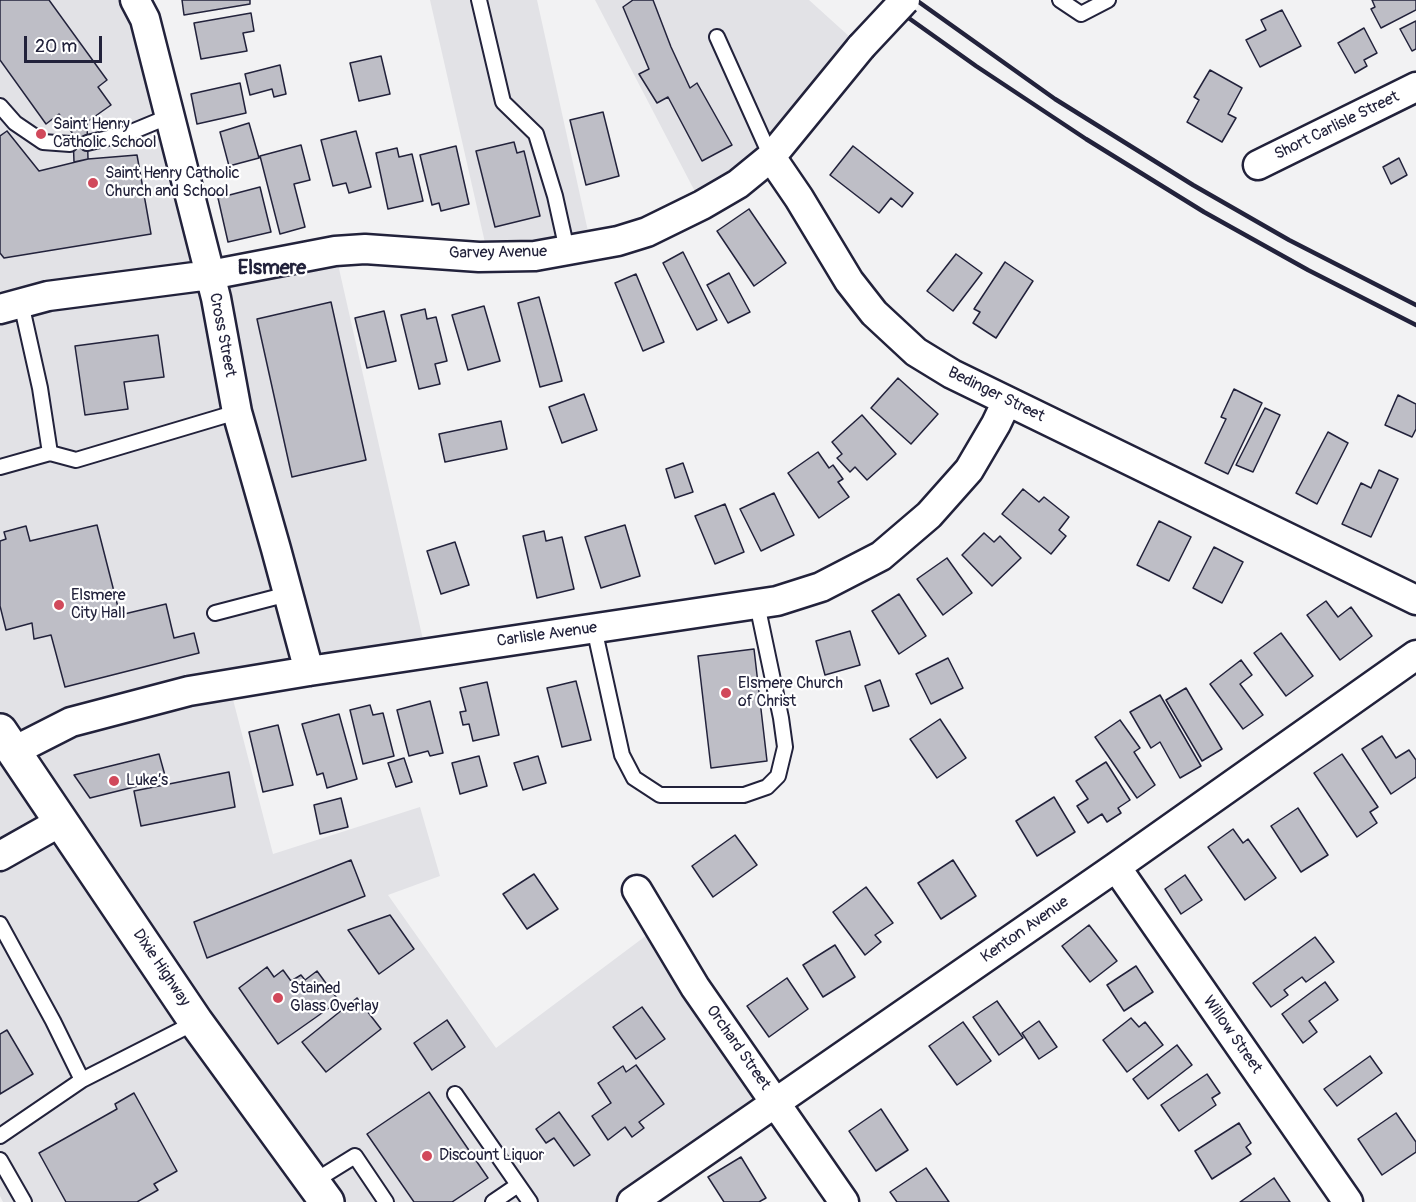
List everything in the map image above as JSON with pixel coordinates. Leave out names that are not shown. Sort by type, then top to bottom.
[{"type":"main road","name":"Dixie Highway","points":[[7,741],[315,1195]]},
{"type":"street","name":"Cross Street","points":[[135,0],[145,19],[216,298],[237,412],[309,671]]},
{"type":"street","name":"Garvey Avenue","points":[[10,306],[48,296],[210,275],[335,250],[364,249],[479,257],[535,256],[618,241],[646,232],[702,205],[738,184],[771,157],[861,47],[905,0]]},
{"type":"street","name":"Short Carlisle Street","points":[[1258,165],[1416,87]]},
{"type":"street","name":"Bedinger Street","points":[[771,157],[849,280],[874,313],[916,352],[952,374],[1416,600]]},
{"type":"street","name":"Carlisle Avenue","points":[[7,741],[189,691],[777,601],[820,587],[881,556],[929,515],[969,470],[1007,401]]},
{"type":"street","name":"Kenton Avenue","points":[[632,1202],[1116,867],[1416,655]]},
{"type":"street","points":[[0,856],[62,821]]},
{"type":"street","name":"Willow Street","points":[[1116,867],[1348,1202]]},
{"type":"street","name":"Orchard Street","points":[[637,890],[695,987],[844,1202]]},
{"type":"lane","points":[[479,0],[503,102],[536,134],[555,196],[567,250]]},
{"type":"lane","points":[[1060,0],[1081,14],[1108,0]]},
{"type":"lane","name":"Bedinger Street","points":[[717,37],[771,157]]},
{"type":"lane","points":[[0,106],[15,123],[43,142],[70,144]]},
{"type":"lane","points":[[87,143],[129,133],[170,117]]},
{"type":"lane","points":[[10,306],[40,388],[51,453]]},
{"type":"lane","points":[[0,467],[51,453],[76,460],[237,412]]},
{"type":"lane","points":[[215,613],[288,594]]},
{"type":"lane","points":[[594,628],[622,755],[634,778],[660,795],[744,795],[767,787],[778,776],[785,747],[779,706],[757,604]]},
{"type":"lane","points":[[0,924],[82,1080]]},
{"type":"lane","points":[[0,1136],[82,1080],[196,1022]]},
{"type":"lane","points":[[455,1094],[530,1202]]},
{"type":"lane","points":[[315,1195],[355,1156],[386,1202]]},
{"type":"lane","points":[[0,1160],[24,1202]]},
{"type":"lane","points":[[493,1202],[518,1185]]},
{"type":"shaded area","points":[[0,0],[135,0],[210,275],[335,251],[426,653],[229,684],[273,854],[420,807],[440,876],[388,895],[496,1048],[659,926],[775,1103],[632,1202],[3,1202],[0,1196]]},
{"type":"shaded area","points":[[430,0],[537,0],[591,245],[488,256]]},
{"type":"shaded area","points":[[595,0],[809,0],[861,47],[771,157],[702,205]]},
{"type":"building","points":[[0,0],[49,0],[107,80],[98,87],[111,105],[87,122],[88,159],[74,162],[73,134],[59,114],[46,124],[0,60]]},
{"type":"building","points":[[182,0],[250,0],[250,4],[184,15]]},
{"type":"building","points":[[633,0],[653,0],[690,88],[697,83],[732,145],[702,161],[668,97],[657,103],[639,74],[649,69],[623,7]]},
{"type":"building","points":[[1372,0],[1416,0],[1416,10],[1381,28],[1371,9],[1375,7]]},
{"type":"building","points":[[1282,10],[1301,46],[1260,67],[1246,40],[1266,30],[1261,20]]},
{"type":"building","points":[[251,13],[254,31],[243,33],[247,51],[201,59],[194,23]]},
{"type":"building","points":[[1416,21],[1416,49],[1412,51],[1400,29]]},
{"type":"building","points":[[1364,28],[1377,53],[1364,60],[1367,66],[1355,73],[1338,43]]},
{"type":"building","points":[[381,56],[390,94],[359,101],[350,63]]},
{"type":"building","points":[[280,65],[286,94],[274,97],[272,89],[250,95],[245,74]]},
{"type":"building","points":[[1210,70],[1242,88],[1228,114],[1236,118],[1222,142],[1187,122],[1199,100],[1194,97]]},
{"type":"building","points":[[240,83],[246,113],[197,124],[191,94]]},
{"type":"building","points":[[603,112],[619,176],[586,185],[570,120]]},
{"type":"building","points":[[249,123],[259,158],[229,166],[220,132]]},
{"type":"building","points":[[7,131],[39,171],[88,159],[137,155],[151,234],[4,258],[0,253],[0,136]]},
{"type":"building","points":[[356,131],[371,187],[349,193],[346,183],[333,186],[321,140]]},
{"type":"building","points":[[514,142],[517,153],[524,151],[540,216],[495,227],[476,151]]},
{"type":"building","points":[[301,145],[310,180],[294,184],[305,227],[280,234],[260,156]]},
{"type":"building","points":[[456,146],[469,204],[441,211],[439,203],[432,205],[420,155]]},
{"type":"building","points":[[853,146],[913,193],[902,207],[891,198],[879,213],[830,175]]},
{"type":"building","points":[[397,148],[399,157],[412,154],[423,201],[388,209],[376,153]]},
{"type":"building","points":[[1399,158],[1407,175],[1391,184],[1383,167]]},
{"type":"building","points":[[260,187],[271,232],[228,242],[218,198]]},
{"type":"building","points":[[749,209],[786,263],[754,286],[717,231]]},
{"type":"building","points":[[683,252],[717,320],[697,330],[663,263]]},
{"type":"building","points":[[956,254],[982,273],[953,311],[927,291]]},
{"type":"building","points":[[1005,262],[1033,281],[996,338],[973,323],[980,312],[974,309]]},
{"type":"building","points":[[729,273],[750,312],[728,323],[707,285]]},
{"type":"building","points":[[636,274],[664,342],[643,351],[615,283]]},
{"type":"building","points":[[539,297],[562,381],[540,387],[518,303]]},
{"type":"building","points":[[331,302],[366,460],[292,477],[257,319]]},
{"type":"building","points":[[484,306],[500,361],[468,370],[452,315]]},
{"type":"building","points":[[425,309],[427,319],[436,317],[447,361],[435,364],[440,384],[419,389],[401,315]]},
{"type":"building","points":[[384,311],[396,361],[367,368],[355,318]]},
{"type":"building","points":[[158,335],[164,377],[124,382],[128,409],[85,415],[75,346]]},
{"type":"building","points":[[898,378],[938,414],[911,444],[871,408]]},
{"type":"building","points":[[1234,389],[1262,403],[1228,474],[1205,463],[1226,419],[1221,417]]},
{"type":"building","points":[[584,394],[597,430],[562,443],[549,407]]},
{"type":"building","points":[[1398,395],[1416,404],[1416,429],[1412,437],[1385,425]]},
{"type":"building","points":[[1265,408],[1280,415],[1253,472],[1236,465]]},
{"type":"building","points":[[862,415],[896,454],[867,480],[855,467],[850,472],[837,458],[842,454],[832,442]]},
{"type":"building","points":[[501,421],[507,449],[445,462],[439,434]]},
{"type":"building","points":[[1328,432],[1348,443],[1317,504],[1296,493]]},
{"type":"building","points":[[818,452],[829,468],[833,465],[843,479],[838,482],[849,497],[819,518],[788,473]]},
{"type":"building","points":[[683,463],[693,492],[675,498],[666,469]]},
{"type":"building","points":[[1379,470],[1398,479],[1371,537],[1342,524],[1361,483],[1371,488]]},
{"type":"building","points":[[1023,489],[1039,502],[1044,497],[1069,517],[1059,530],[1066,536],[1051,554],[1002,514]]},
{"type":"building","points":[[774,493],[794,535],[761,551],[740,509]]},
{"type":"building","points":[[725,504],[744,552],[715,564],[695,516]]},
{"type":"building","points":[[1159,521],[1191,537],[1169,581],[1137,565]]},
{"type":"building","name":"Elsmere City Hall","points":[[97,525],[120,615],[166,604],[174,638],[194,633],[199,653],[65,687],[51,635],[34,639],[32,623],[6,630],[0,606],[0,541],[6,539],[4,532],[26,526],[30,541]]},
{"type":"building","points":[[625,525],[640,576],[601,588],[585,537]]},
{"type":"building","points":[[544,531],[546,541],[562,537],[574,589],[537,598],[523,536]]},
{"type":"building","points":[[984,533],[994,542],[1000,536],[1021,558],[992,586],[962,555]]},
{"type":"building","points":[[455,542],[469,585],[441,594],[427,551]]},
{"type":"building","points":[[1214,547],[1243,562],[1222,603],[1193,588]]},
{"type":"building","points":[[947,558],[972,593],[943,615],[917,579]]},
{"type":"building","points":[[899,594],[926,636],[899,654],[872,611]]},
{"type":"building","points":[[1326,601],[1338,617],[1351,607],[1372,636],[1340,660],[1307,615]]},
{"type":"building","points":[[850,631],[860,665],[825,675],[816,641]]},
{"type":"building","points":[[1281,633],[1313,676],[1286,696],[1254,653]]},
{"type":"building","name":"Elsmere Church of Christ","points":[[754,649],[767,761],[711,768],[698,656]]},
{"type":"building","points":[[948,658],[963,688],[931,704],[916,674]]},
{"type":"building","points":[[1241,660],[1252,675],[1240,684],[1263,715],[1243,729],[1210,684]]},
{"type":"building","points":[[880,680],[889,706],[873,711],[865,686]]},
{"type":"building","points":[[576,681],[591,740],[562,747],[547,688]]},
{"type":"building","points":[[487,682],[499,735],[473,741],[469,724],[463,725],[460,712],[466,711],[460,688]]},
{"type":"building","points":[[1186,688],[1222,749],[1202,761],[1166,700]]},
{"type":"building","points":[[1160,695],[1201,766],[1180,778],[1160,742],[1151,748],[1130,712]]},
{"type":"building","points":[[430,701],[443,753],[430,756],[428,751],[409,756],[397,710]]},
{"type":"building","points":[[370,705],[373,715],[383,713],[394,756],[363,764],[350,710]]},
{"type":"building","points":[[339,714],[357,779],[327,788],[323,773],[317,775],[302,724]]},
{"type":"building","points":[[940,719],[966,758],[937,778],[910,739]]},
{"type":"building","points":[[1120,720],[1140,748],[1134,752],[1155,785],[1137,798],[1095,737]]},
{"type":"building","points":[[278,725],[293,785],[263,792],[249,732]]},
{"type":"building","points":[[1382,736],[1396,758],[1409,750],[1416,760],[1416,777],[1391,794],[1362,749]]},
{"type":"building","points":[[159,754],[166,779],[90,798],[74,775]]},
{"type":"building","points":[[1342,754],[1378,807],[1370,812],[1377,823],[1357,837],[1314,773]]},
{"type":"building","points":[[479,756],[487,786],[460,794],[452,763]]},
{"type":"building","points":[[538,756],[546,783],[523,790],[514,763]]},
{"type":"building","points":[[404,758],[412,782],[396,787],[388,763]]},
{"type":"building","points":[[1106,762],[1130,800],[1118,808],[1121,813],[1107,822],[1102,814],[1088,823],[1077,806],[1088,799],[1076,781]]},
{"type":"building","points":[[229,772],[235,807],[141,826],[134,791]]},
{"type":"building","points":[[1054,797],[1075,832],[1037,856],[1016,821]]},
{"type":"building","points":[[341,798],[348,827],[320,834],[314,805]]},
{"type":"building","points":[[1298,808],[1328,855],[1301,872],[1271,826]]},
{"type":"building","points":[[1233,829],[1243,843],[1248,839],[1276,878],[1245,900],[1208,847]]},
{"type":"building","points":[[735,835],[757,865],[713,897],[692,866]]},
{"type":"building","points":[[351,860],[365,896],[207,958],[194,922]]},
{"type":"building","points":[[953,860],[976,896],[941,919],[918,883]]},
{"type":"building","points":[[534,874],[558,909],[527,929],[503,894]]},
{"type":"building","points":[[1185,875],[1202,900],[1181,914],[1165,889]]},
{"type":"building","points":[[866,887],[893,923],[875,935],[881,942],[865,955],[833,912]]},
{"type":"building","points":[[390,915],[414,949],[379,974],[348,930]]},
{"type":"building","points":[[1089,925],[1117,961],[1090,982],[1062,946]]},
{"type":"building","points":[[1315,937],[1334,962],[1306,982],[1302,977],[1284,990],[1288,995],[1271,1007],[1253,983]]},
{"type":"building","points":[[835,945],[855,977],[823,997],[803,965]]},
{"type":"building","points":[[1136,966],[1153,992],[1124,1011],[1107,985]]},
{"type":"building","points":[[267,967],[274,977],[283,970],[291,981],[301,975],[305,980],[317,971],[339,1001],[278,1044],[239,988]]},
{"type":"building","points":[[787,978],[808,1009],[769,1037],[747,1006]]},
{"type":"building","points":[[1325,982],[1338,1000],[1309,1021],[1317,1032],[1303,1043],[1282,1014]]},
{"type":"building","points":[[357,998],[381,1029],[326,1072],[302,1042]]},
{"type":"building","points":[[997,1001],[1023,1038],[999,1055],[973,1017]]},
{"type":"building","points":[[642,1007],[665,1039],[636,1059],[613,1027]]},
{"type":"building","points":[[1131,1018],[1139,1027],[1145,1022],[1163,1045],[1127,1072],[1103,1040]]},
{"type":"building","points":[[447,1020],[465,1047],[432,1070],[414,1043]]},
{"type":"building","points":[[1039,1021],[1057,1047],[1039,1059],[1022,1033]]},
{"type":"building","points":[[963,1022],[991,1061],[957,1085],[929,1046]]},
{"type":"building","points":[[7,1030],[33,1074],[0,1094],[0,1034]]},
{"type":"building","points":[[1177,1045],[1192,1065],[1148,1099],[1133,1079]]},
{"type":"building","points":[[1370,1056],[1382,1073],[1337,1106],[1324,1089]]},
{"type":"building","points":[[636,1065],[664,1104],[639,1122],[644,1128],[632,1137],[625,1127],[608,1140],[592,1116],[611,1103],[598,1083],[623,1066],[626,1072]]},
{"type":"building","points":[[1207,1074],[1220,1093],[1212,1098],[1216,1105],[1179,1131],[1161,1105]]},
{"type":"building","name":"Discount Liquor","points":[[429,1092],[488,1178],[452,1202],[414,1202],[367,1134]]},
{"type":"building","points":[[134,1093],[177,1171],[154,1184],[158,1190],[137,1202],[66,1202],[39,1153],[117,1109],[115,1104]]},
{"type":"building","points":[[881,1109],[908,1150],[876,1171],[849,1131]]},
{"type":"building","points":[[559,1112],[590,1155],[574,1166],[554,1138],[546,1143],[536,1129]]},
{"type":"building","points":[[1396,1113],[1416,1142],[1416,1152],[1382,1175],[1358,1139]]},
{"type":"building","points":[[1239,1123],[1251,1143],[1246,1147],[1251,1154],[1212,1179],[1195,1151]]},
{"type":"building","points":[[741,1157],[766,1198],[759,1202],[724,1202],[708,1177]]},
{"type":"building","points":[[926,1168],[949,1202],[897,1202],[890,1192]]},
{"type":"building","points":[[1274,1178],[1290,1202],[1240,1202]]},
{"type":"railway","points":[[887,0],[976,66],[1086,139],[1204,212],[1308,270],[1416,325]]},
{"type":"railway","points":[[916,0],[1055,99],[1193,185],[1289,240],[1416,305]]},
{"type":"place","name":"Saint Henry Catholic School","points":[[41,134]]},
{"type":"place","name":"Saint Henry Catholic Church and School","points":[[93,183]]},
{"type":"place","name":"Elsmere City Hall","points":[[59,605]]},
{"type":"place","name":"Elsmere Church of Christ","points":[[726,693]]},
{"type":"place","name":"Luke’s","points":[[114,781]]},
{"type":"place","name":"Stained Glass Overlay","points":[[278,998]]},
{"type":"place","name":"Discount Liquor","points":[[427,1156]]},
{"type":"district","name":"Elsmere","points":[[272,269]]}]
